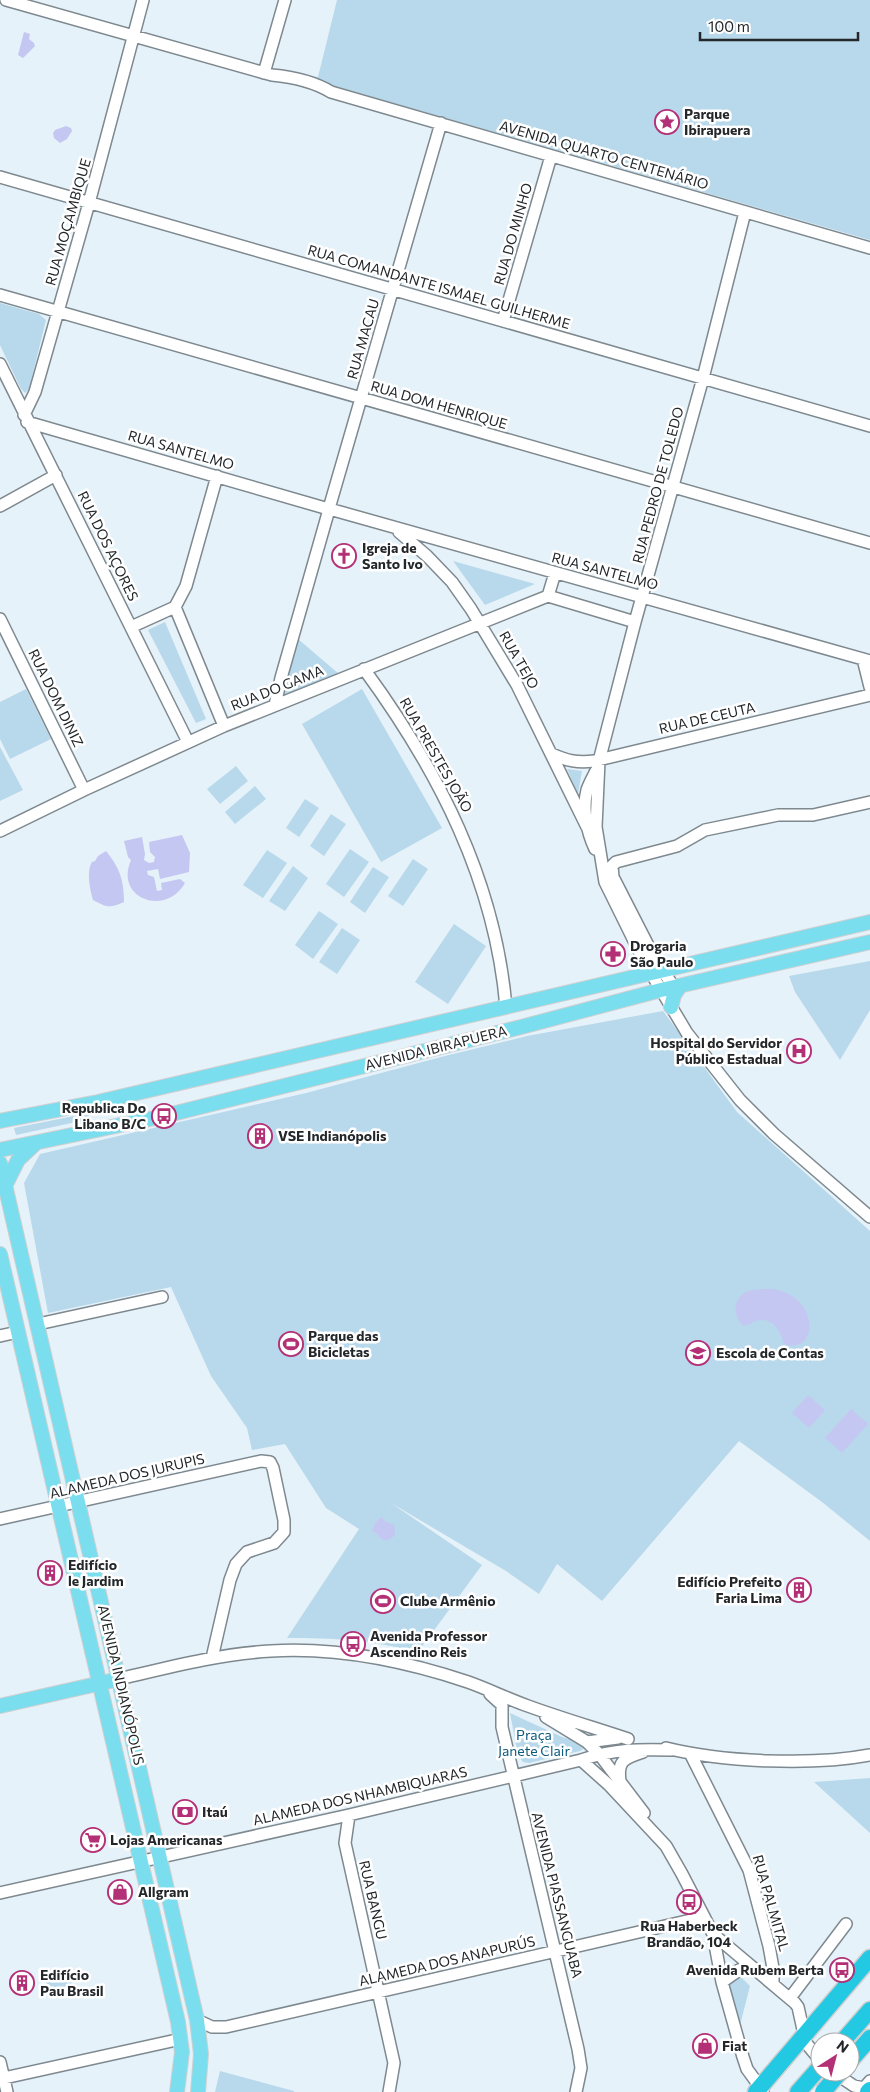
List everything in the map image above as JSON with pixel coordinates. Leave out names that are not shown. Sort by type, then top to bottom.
[{"type":"highway","points":[[760,2090],[870,1958]]},
{"type":"highway","points":[[851,2032],[870,2010]]},
{"type":"highway","points":[[860,2050],[870,2038]]},
{"type":"highway","points":[[798,2092],[810,2078]]},
{"type":"highway","points":[[823,2092],[832,2082]]},
{"type":"main road","name":"AVENIDA IBIRAPUERA","points":[[0,1121],[98,1102],[870,922]]},
{"type":"main road","name":"AVENIDA IBIRAPUERA","points":[[0,1150],[164,1116],[671,988],[870,942]]},
{"type":"main road","points":[[671,988],[674,995],[671,1007]]},
{"type":"main road","points":[[5,1186],[18,1160],[38,1141]]},
{"type":"main road","name":"AVENIDA INDIANÓPOLIS","points":[[0,1164],[197,2020],[202,2054],[198,2092]]},
{"type":"main road","name":"AVENIDA INDIANÓPOLIS","points":[[0,1254],[178,2022],[181,2039],[181,2064],[177,2092]]},
{"type":"main road","points":[[0,1706],[119,1679]]},
{"type":"street","name":"AVENIDA QUARTO CENTENÁRIO","points":[[6,0],[268,74],[320,85],[331,92],[870,248]]},
{"type":"street","name":"RUA MOÇAMBIQUE","points":[[26,418],[89,203],[143,0]]},
{"type":"street","points":[[268,74],[284,0]]},
{"type":"street","name":"RUA MACAU","points":[[275,705],[281,678],[440,123]]},
{"type":"street","name":"RUA DO MINHO","points":[[503,321],[551,156]]},
{"type":"street","name":"RUA COMANDANTE ISMAEL GUILHERME","points":[[0,177],[870,426]]},
{"type":"street","name":"RUA PEDRO DE TOLEDO","points":[[671,988],[657,972],[605,882],[592,827],[587,790],[599,762],[703,378],[745,212]]},
{"type":"street","name":"RUA DOM HENRIQUE","points":[[0,295],[870,543]]},
{"type":"street","name":"RUA DOS AÇORES","points":[[0,364],[188,742]]},
{"type":"street","name":"RUA SANTELMO","points":[[26,418],[396,529],[643,596],[866,660]]},
{"type":"street","points":[[0,506],[56,475]]},
{"type":"street","points":[[130,627],[175,607],[186,586],[217,476]]},
{"type":"street","name":"RUA TEJO","points":[[396,529],[427,556],[452,582],[480,623],[517,685],[592,827]]},
{"type":"street","points":[[555,573],[548,596],[636,622]]},
{"type":"street","name":"RUA DO GAMA","points":[[0,831],[224,726],[548,596]]},
{"type":"street","points":[[175,607],[224,726]]},
{"type":"street","name":"RUA DOM DINIZ","points":[[0,619],[84,790]]},
{"type":"street","points":[[866,660],[870,687]]},
{"type":"street","name":"RUA PRESTES JOÃO","points":[[364,669],[413,740],[447,800],[466,843],[497,938],[506,1006]]},
{"type":"street","name":"RUA DE CEUTA","points":[[552,754],[574,762],[599,762],[870,695]]},
{"type":"street","points":[[613,876],[612,866],[616,862],[677,846],[705,830],[778,815],[813,815],[870,802]]},
{"type":"street","points":[[592,827],[607,854],[616,862]]},
{"type":"street","name":"RUA PEDRO DE TOLEDO","points":[[602,866],[613,876],[657,972]]},
{"type":"street","points":[[671,1007],[687,1032],[740,1100],[774,1134],[870,1217]]},
{"type":"street","points":[[38,1324],[162,1297]]},
{"type":"street","points":[[0,1336],[18,1332]]},
{"type":"street","name":"ALAMEDA DOS JURUPIS","points":[[0,1519],[261,1461],[270,1462],[273,1468],[284,1520],[284,1532],[274,1543],[247,1552],[236,1564],[230,1580],[212,1658]]},
{"type":"street","points":[[119,1679],[212,1658],[273,1651],[346,1653],[424,1668],[485,1689],[521,1704],[628,1739],[690,1754],[790,1761],[836,1759],[870,1754]]},
{"type":"street","points":[[485,1689],[502,1705],[521,1704],[587,1742],[620,1780],[651,1823],[647,1825]]},
{"type":"street","name":"AVENIDA PIASSANGUABA","points":[[502,1705],[502,1727],[581,2062],[576,2092]]},
{"type":"street","points":[[587,1742],[606,1738],[628,1739]]},
{"type":"street","name":"ALAMEDA DOS NHAMBIQUARAS","points":[[0,1893],[349,1815],[581,1760],[599,1754],[629,1749],[672,1750]]},
{"type":"street","points":[[620,1780],[619,1766],[624,1759],[654,1749]]},
{"type":"street","name":"RUA PALMITAL","points":[[690,1754],[748,1870],[769,1946],[773,1968],[773,1983]]},
{"type":"street","points":[[581,1760],[601,1777],[666,1846],[713,1934],[722,1982],[743,2057],[760,2090]]},
{"type":"street","name":"RUA BANGU","points":[[349,1815],[345,1843],[394,2062],[389,2092]]},
{"type":"street","name":"ALAMEDA DOS ANAPURÚS","points":[[197,2020],[212,2027],[226,2027],[704,1917]]},
{"type":"street","points":[[790,1998],[846,1924]]},
{"type":"street","points":[[713,1934],[773,1983],[798,2007],[804,2036],[810,2047]]},
{"type":"street","points":[[722,1982],[739,1970],[754,1968]]},
{"type":"street","points":[[2,2079],[181,2039]]},
{"type":"street","points":[[0,2062],[2,2079],[7,2092]]},
{"type":"street","points":[[848,2082],[854,2086],[864,2088],[870,2081]]},
{"type":"green space","name":"Parque Ibirapuera","points":[[337,0],[870,0],[870,240],[317,81]]},
{"type":"green space","points":[[0,303],[39,314],[46,320],[29,389],[25,393],[21,389],[0,345]]},
{"type":"green space","points":[[453,561],[535,584],[485,605]]},
{"type":"green space","points":[[165,622],[206,719],[196,723],[148,630]]},
{"type":"green space","points":[[298,639],[339,674],[282,697]]},
{"type":"green space","points":[[26,689],[51,739],[10,759],[0,739],[0,702]]},
{"type":"green space","points":[[362,689],[442,828],[381,862],[302,724]]},
{"type":"green space","points":[[0,747],[23,790],[0,801]]},
{"type":"green space","points":[[236,766],[248,781],[220,804],[207,789]]},
{"type":"green space","points":[[567,769],[582,771],[578,794]]},
{"type":"green space","points":[[255,786],[266,799],[235,824],[225,812]]},
{"type":"green space","points":[[305,799],[319,808],[299,837],[286,828]]},
{"type":"green space","points":[[331,814],[346,824],[324,856],[310,846]]},
{"type":"green space","points":[[350,849],[369,862],[344,897],[326,884]]},
{"type":"green space","points":[[267,850],[287,863],[263,898],[243,885]]},
{"type":"green space","points":[[413,859],[428,869],[403,906],[388,896]]},
{"type":"green space","points":[[293,866],[308,878],[285,911],[269,901]]},
{"type":"green space","points":[[373,867],[389,877],[365,913],[350,902]]},
{"type":"green space","points":[[319,911],[338,924],[313,959],[295,945]]},
{"type":"green space","points":[[454,924],[486,946],[448,1004],[415,982]]},
{"type":"green space","points":[[342,928],[360,940],[337,974],[319,962]]},
{"type":"green space","points":[[870,961],[870,1010],[840,1060],[795,992],[789,976]]},
{"type":"green space","points":[[663,1011],[737,1112],[870,1231],[870,1541],[822,1502],[739,1441],[602,1601],[557,1564],[539,1594],[506,1571],[391,1503],[482,1565],[418,1652],[352,1640],[287,1638],[359,1529],[326,1508],[285,1444],[252,1450],[247,1428],[211,1376],[171,1287],[48,1313],[24,1183],[40,1154],[306,1093],[527,1036]]},
{"type":"green space","points":[[89,1113],[90,1119],[16,1135],[14,1128]]},
{"type":"green space","name":"Praça Janete Clair","points":[[510,1713],[562,1737],[582,1743],[585,1748],[580,1751],[529,1763],[523,1762],[518,1755]]},
{"type":"green space","points":[[870,1778],[870,1833],[814,1782]]},
{"type":"green space","points":[[69,1972],[73,1989],[49,1994],[45,1977]]},
{"type":"green space","points":[[736,1977],[742,1978],[750,1986],[740,2025],[727,1987],[730,1981]]},
{"type":"green space","points":[[220,2071],[294,2091],[294,2092],[215,2092]]},
{"type":"shaded area","points":[[24,32],[30,34],[29,39],[35,46],[23,58],[18,55]]},
{"type":"shaded area","points":[[66,126],[71,128],[72,131],[67,139],[60,143],[54,138],[53,133],[55,130]]},
{"type":"shaded area","points":[[182,835],[190,853],[189,872],[160,879],[158,869],[147,871],[148,875],[154,877],[157,891],[162,890],[161,883],[180,879],[185,883],[177,893],[166,899],[155,901],[144,899],[130,885],[128,874],[131,860],[128,857],[124,841],[142,837],[145,854],[144,860],[149,863],[154,862],[155,857],[150,852],[149,842]]},
{"type":"shaded area","points":[[106,851],[118,869],[124,894],[124,902],[114,906],[105,906],[93,900],[89,881],[89,870],[92,862]]},
{"type":"shaded area","points":[[770,1289],[786,1293],[798,1301],[806,1311],[809,1333],[804,1341],[796,1345],[784,1344],[778,1329],[771,1322],[761,1320],[744,1326],[740,1323],[736,1314],[736,1304],[741,1295],[752,1290]]},
{"type":"shaded area","points":[[808,1395],[825,1410],[809,1428],[792,1413]]},
{"type":"shaded area","points":[[851,1409],[868,1424],[842,1453],[825,1438]]},
{"type":"shaded area","points":[[381,1517],[394,1525],[395,1535],[389,1540],[383,1540],[372,1531],[375,1523]]},
{"type":"place","name":"Parque Ibirapuera","points":[[667,122]]},
{"type":"place","name":"Igreja de Santo Ivo","points":[[344,556]]},
{"type":"place","name":"Drogaria São Paulo","points":[[613,954]]},
{"type":"place","name":"Hospital do Servidor Público Estadual","points":[[799,1051]]},
{"type":"place","name":"Republica Do Libano B/C","points":[[164,1116]]},
{"type":"place","name":"VSE Indianópolis","points":[[260,1136]]},
{"type":"place","name":"Parque das Bicicletas","points":[[291,1344]]},
{"type":"place","name":"Escola de Contas","points":[[698,1353]]},
{"type":"place","name":"Edifício le Jardim","points":[[50,1573]]},
{"type":"place","name":"Edifício Prefeito Faria Lima","points":[[799,1590]]},
{"type":"place","name":"Clube Armênio","points":[[383,1601]]},
{"type":"place","name":"Avenida Professor Ascendino Reis","points":[[353,1644]]},
{"type":"place","name":"Itaú","points":[[185,1812]]},
{"type":"place","name":"Lojas Americanas","points":[[93,1840]]},
{"type":"place","name":"Allgram","points":[[120,1892]]},
{"type":"place","name":"Rua Haberbeck Brandão, 104","points":[[689,1902]]},
{"type":"place","name":"Avenida Rubem Berta","points":[[842,1970]]},
{"type":"place","name":"Edifício Pau Brasil","points":[[22,1983]]},
{"type":"place","name":"Fiat","points":[[705,2046]]}]
